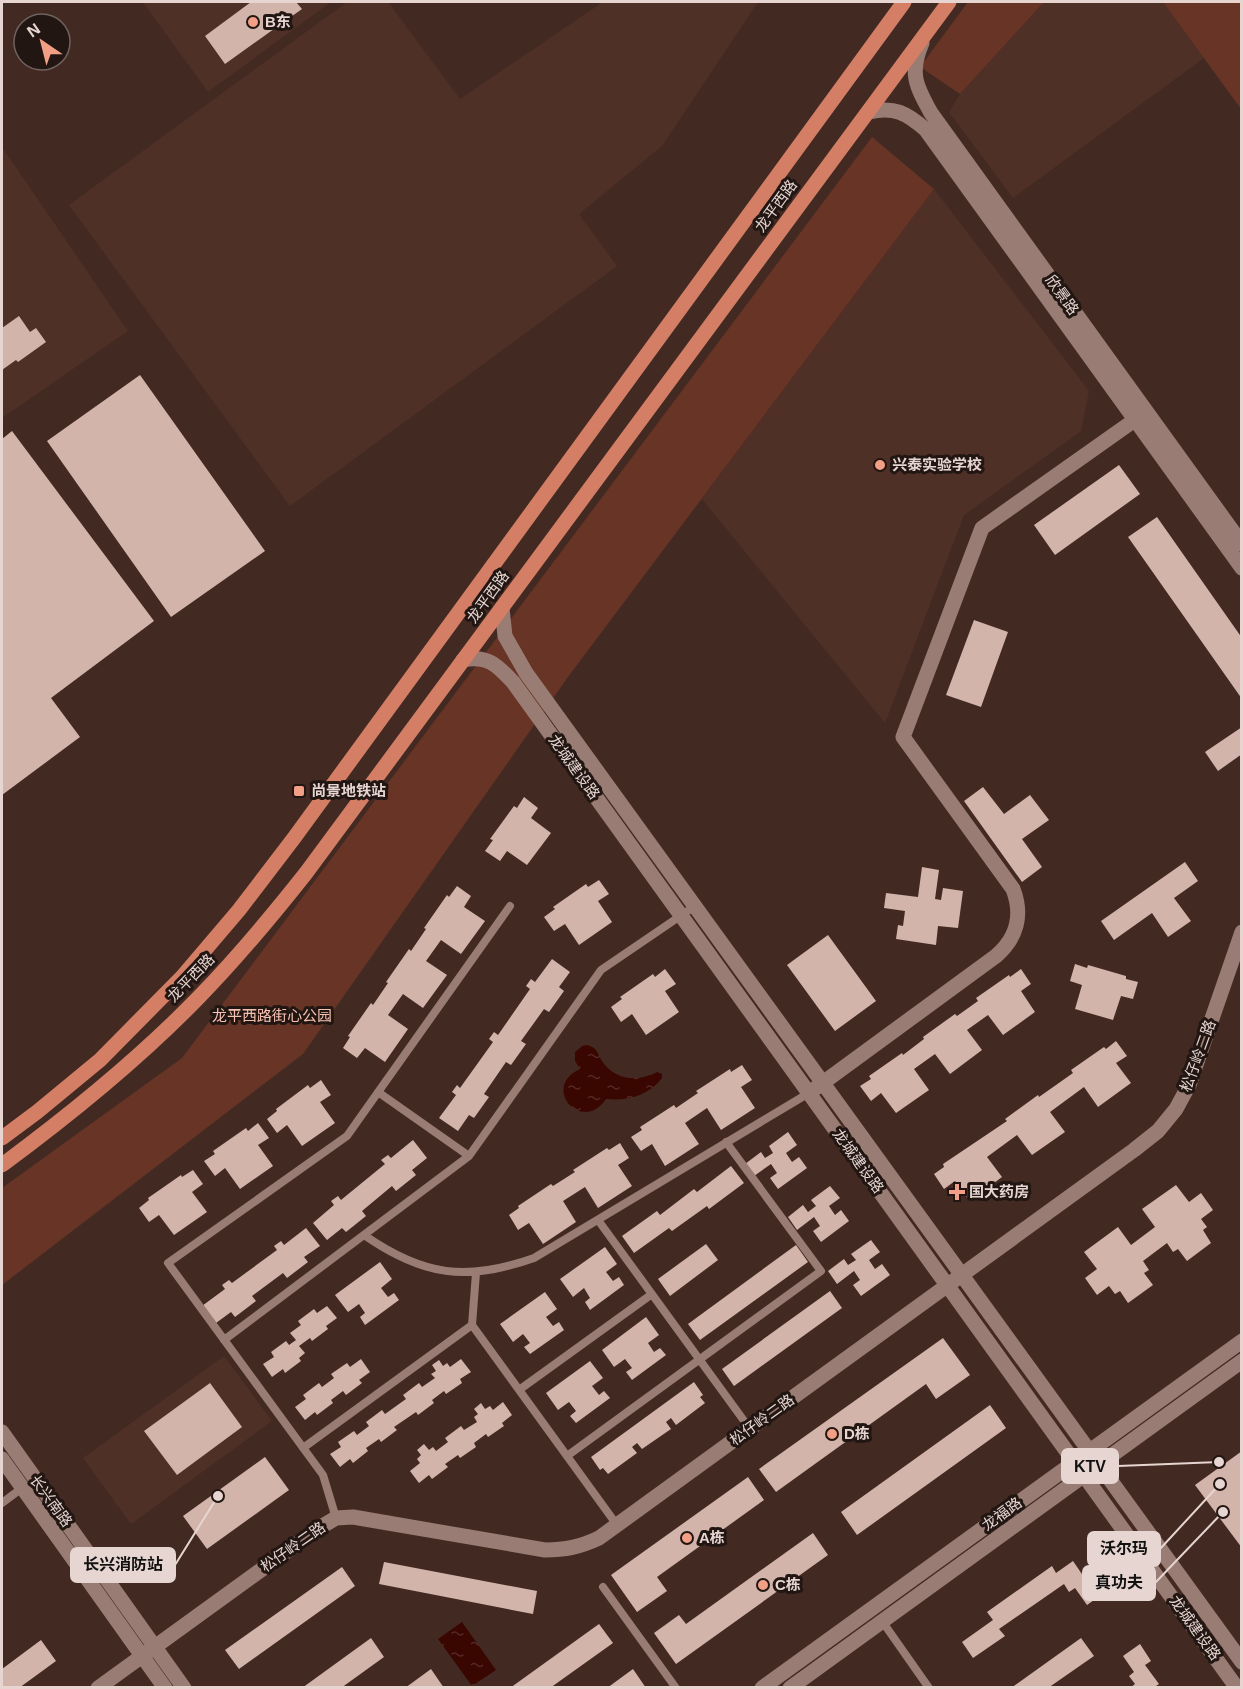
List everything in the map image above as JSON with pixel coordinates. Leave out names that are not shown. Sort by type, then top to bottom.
[{"type":"main road","name":"龙平西路","points":[[2,1138],[100,1060],[182,976],[239,910],[294,838],[904,2]]},
{"type":"main road","name":"龙平西路","points":[[2,1165],[85,1101],[141,1052],[199,997],[264,926],[313,863],[949,2]]},
{"type":"street","name":"欣景路","points":[[925,36],[915,60],[915,77],[921,95],[931,113],[1141,416],[1242,568]]},
{"type":"street","name":"欣景路","points":[[868,112],[884,108],[899,111],[914,119],[926,130],[1141,416],[1242,543]]},
{"type":"street","points":[[809,1093],[996,956],[1009,943],[1014,934],[1018,907],[1013,889],[903,737],[981,528],[1141,416]]},
{"type":"street","name":"龙城建设路","points":[[502,608],[505,636],[515,656],[1242,1662]]},
{"type":"street","name":"龙城建设路","points":[[463,660],[476,657],[488,660],[513,682],[1237,1688]]},
{"type":"street","name":"松仔岭二路","points":[[98,1688],[336,1518],[353,1517],[545,1550],[580,1547],[599,1538],[1158,1131],[1176,1109],[1189,1085],[1242,932]]},
{"type":"street","name":"龙福路","points":[[762,1688],[1242,1341]]},
{"type":"street","name":"龙福路","points":[[790,1688],[1242,1361]]},
{"type":"street","name":"长兴南路","points":[[2,1432],[184,1688]]},
{"type":"street","name":"长兴南路","points":[[2,1460],[165,1688]]},
{"type":"lane","points":[[336,1518],[323,1475],[168,1263],[347,1136],[510,906]]},
{"type":"lane","points":[[224,1340],[470,1156],[601,970],[695,906]]},
{"type":"lane","points":[[378,1092],[470,1156]]},
{"type":"lane","points":[[364,1235],[389,1252],[416,1265],[446,1272],[476,1273],[506,1268],[534,1258],[809,1093]]},
{"type":"lane","points":[[567,1456],[820,1272],[726,1142]]},
{"type":"lane","points":[[597,1220],[750,1429]]},
{"type":"lane","points":[[476,1273],[472,1325],[617,1525]]},
{"type":"lane","points":[[519,1390],[652,1294]]},
{"type":"lane","points":[[303,1449],[472,1325]]},
{"type":"lane","points":[[2,1503],[22,1488]]},
{"type":"lane","points":[[603,1587],[676,1688]]},
{"type":"lane","points":[[882,1621],[929,1688]]},
{"type":"shaded area","points":[[143,2],[331,2],[208,92]]},
{"type":"shaded area","points":[[347,2],[388,2],[460,99],[603,2],[758,2],[662,146],[579,214],[617,266],[290,506],[69,205]]},
{"type":"shaded area","points":[[1044,2],[1163,2],[1204,58],[1013,198],[949,112],[960,94]]},
{"type":"shaded area","points":[[2,147],[128,331],[2,418]]},
{"type":"shaded area","name":"兴泰实验学校","points":[[934,189],[1089,391],[1081,431],[964,515],[885,723],[702,499]]},
{"type":"shaded area","points":[[224,1356],[272,1421],[131,1524],[83,1458]]},
{"type":"green space","points":[[968,2],[1044,2],[960,94],[920,67]]},
{"type":"green space","points":[[1163,2],[1241,2],[1241,109]]},
{"type":"green space","name":"龙平西路街心公园","points":[[872,137],[934,189],[568,677],[303,1054],[2,1285],[2,1188],[182,1058]]},
{"type":"water","points":[[587,1045],[595,1049],[607,1068],[620,1076],[635,1078],[657,1072],[662,1074],[662,1078],[650,1089],[637,1096],[606,1099],[596,1109],[586,1112],[577,1110],[564,1096],[564,1086],[569,1077],[580,1069],[575,1061],[575,1052]]},
{"type":"water","points":[[462,1622],[496,1670],[472,1686],[438,1639]]},
{"type":"building","name":"B东","points":[[251,2],[296,2],[302,9],[225,64],[205,36]]},
{"type":"building","points":[[19,316],[30,332],[36,328],[46,342],[18,362],[16,360],[2,370],[2,328]]},
{"type":"building","points":[[140,375],[265,551],[171,617],[47,441]]},
{"type":"building","points":[[12,431],[154,621],[51,698],[80,737],[2,795],[2,439]]},
{"type":"building","points":[[1119,465],[1140,494],[1055,555],[1034,525]]},
{"type":"building","points":[[1157,517],[1242,638],[1242,699],[1128,537]]},
{"type":"building","points":[[974,620],[1008,632],[981,707],[946,695]]},
{"type":"building","points":[[1242,727],[1242,754],[1218,771],[1205,752]]},
{"type":"building","points":[[983,787],[1004,814],[1030,795],[1049,820],[1022,839],[1042,867],[1022,882],[964,801]]},
{"type":"building","points":[[524,797],[538,808],[531,818],[551,833],[527,865],[507,851],[500,861],[485,851],[493,840],[490,839],[514,806],[517,808]]},
{"type":"building","points":[[1185,862],[1198,881],[1174,898],[1191,921],[1168,937],[1152,913],[1114,940],[1101,921]]},
{"type":"building","points":[[922,867],[939,870],[935,899],[941,900],[943,888],[963,891],[958,928],[938,926],[936,945],[896,939],[898,925],[903,926],[905,911],[884,908],[886,893],[918,897]]},
{"type":"building","points":[[599,880],[609,894],[598,901],[612,922],[579,945],[565,924],[554,931],[544,917],[555,909],[553,907],[586,884],[588,887]]},
{"type":"building","points":[[457,886],[471,896],[464,907],[485,921],[461,954],[441,940],[426,961],[447,975],[423,1008],[403,994],[388,1015],[408,1029],[385,1062],[365,1048],[357,1058],[343,1048],[350,1037],[348,1036],[371,1003],[373,1005],[409,949],[411,951],[447,895],[449,897]]},
{"type":"building","points":[[828,935],[876,1001],[835,1031],[787,965]]},
{"type":"building","points":[[552,959],[570,972],[559,987],[564,991],[549,1012],[544,1009],[521,1041],[526,1044],[511,1065],[506,1062],[484,1094],[489,1097],[474,1118],[469,1115],[458,1131],[439,1118],[456,1095],[452,1092],[457,1085],[460,1088],[493,1042],[489,1039],[494,1032],[498,1035],[530,989],[526,986],[531,979],[535,982]]},
{"type":"building","points":[[1075,964],[1087,968],[1088,965],[1126,976],[1126,979],[1138,982],[1133,999],[1121,996],[1113,1020],[1075,1009],[1082,985],[1070,981]]},
{"type":"building","points":[[665,969],[676,984],[665,991],[679,1012],[646,1035],[632,1014],[621,1022],[611,1007],[622,999],[620,997],[653,974],[655,977]]},
{"type":"building","points":[[1021,969],[1031,984],[1021,991],[1035,1012],[1003,1035],[988,1015],[967,1030],[982,1050],[950,1074],[935,1054],[914,1069],[929,1090],[896,1113],[881,1093],[871,1101],[860,1086],[871,1079],[869,1076],[902,1053],[903,1055],[924,1039],[923,1037],[978,1001],[976,998]]},
{"type":"building","points":[[1116,1041],[1127,1056],[1116,1063],[1131,1083],[1098,1107],[1084,1087],[1050,1112],[1065,1132],[1032,1155],[1017,1135],[987,1157],[1002,1177],[970,1201],[955,1181],[944,1189],[934,1174],[944,1167],[943,1164],[1007,1121],[1005,1119],[1038,1095],[1039,1097],[1073,1073],[1071,1070]]},
{"type":"building","points":[[742,1065],[752,1080],[741,1087],[755,1108],[721,1130],[707,1108],[685,1123],[699,1144],[665,1166],[652,1144],[641,1151],[631,1137],[642,1130],[640,1127],[674,1105],[676,1108],[698,1093],[696,1091],[730,1069],[731,1072]]},
{"type":"building","points":[[321,1080],[331,1095],[320,1102],[335,1123],[302,1146],[287,1125],[277,1133],[267,1119],[277,1111],[276,1109],[308,1085],[310,1088]]},
{"type":"building","points":[[258,1123],[269,1138],[258,1145],[273,1166],[240,1189],[225,1168],[215,1176],[204,1161],[215,1154],[213,1151],[246,1128],[248,1131]]},
{"type":"building","points":[[788,1132],[797,1145],[786,1153],[792,1162],[799,1157],[807,1168],[778,1189],[770,1178],[777,1173],[771,1164],[754,1176],[745,1164],[761,1152],[765,1158],[773,1153],[769,1146]]},
{"type":"building","points":[[413,1140],[427,1158],[412,1170],[416,1175],[396,1191],[392,1186],[362,1211],[366,1216],[346,1232],[342,1228],[327,1240],[313,1223],[334,1205],[331,1201],[338,1196],[341,1200],[385,1164],[381,1160],[388,1155],[391,1158]]},
{"type":"building","points":[[620,1143],[629,1158],[618,1165],[632,1186],[598,1208],[585,1187],[563,1201],[576,1222],[543,1244],[529,1223],[518,1230],[509,1215],[519,1208],[518,1206],[551,1184],[553,1186],[575,1172],[573,1170],[607,1148],[609,1150]]},
{"type":"building","points":[[731,1166],[744,1183],[709,1209],[707,1206],[672,1231],[669,1228],[634,1253],[622,1236],[657,1211],[660,1215],[694,1189],[697,1192]]},
{"type":"building","points":[[193,1170],[203,1184],[192,1192],[207,1212],[174,1235],[159,1215],[149,1222],[139,1208],[149,1200],[148,1198],[181,1175],[182,1177]]},
{"type":"building","points":[[1176,1185],[1189,1202],[1201,1193],[1213,1210],[1201,1219],[1207,1227],[1203,1230],[1211,1243],[1187,1261],[1178,1249],[1173,1252],[1167,1243],[1143,1261],[1149,1270],[1144,1273],[1153,1285],[1128,1303],[1120,1291],[1115,1294],[1109,1286],[1097,1295],[1085,1278],[1097,1269],[1084,1252],[1118,1227],[1131,1245],[1155,1227],[1142,1209]]},
{"type":"building","points":[[830,1186],[840,1198],[829,1206],[835,1215],[841,1210],[849,1221],[821,1242],[813,1231],[820,1226],[814,1217],[797,1230],[788,1217],[803,1205],[808,1212],[816,1206],[811,1200]]},
{"type":"building","points":[[306,1228],[320,1246],[304,1257],[308,1262],[287,1278],[283,1273],[252,1296],[256,1301],[235,1317],[231,1312],[216,1323],[202,1306],[225,1289],[222,1285],[229,1280],[232,1283],[277,1250],[274,1246],[281,1241],[284,1245]]},
{"type":"building","points":[[871,1240],[880,1252],[869,1260],[875,1269],[882,1264],[890,1275],[861,1296],[853,1285],[860,1280],[854,1271],[837,1284],[828,1271],[844,1259],[848,1265],[856,1260],[851,1254]]},
{"type":"building","points":[[706,1244],[718,1260],[670,1296],[658,1279]]},
{"type":"building","points":[[796,1245],[808,1262],[700,1340],[688,1324]]},
{"type":"building","points":[[605,1247],[617,1264],[606,1272],[613,1281],[619,1277],[624,1285],[590,1310],[585,1302],[590,1298],[584,1288],[573,1297],[560,1279]]},
{"type":"building","points":[[380,1262],[392,1279],[381,1288],[388,1297],[394,1293],[399,1300],[365,1325],[360,1317],[365,1313],[359,1304],[348,1312],[335,1295]]},
{"type":"building","points":[[830,1291],[842,1308],[734,1386],[722,1369]]},
{"type":"building","points":[[545,1292],[557,1309],[546,1317],[553,1326],[559,1322],[564,1330],[530,1354],[524,1347],[530,1343],[523,1334],[513,1342],[500,1324]]},
{"type":"building","points":[[327,1306],[337,1318],[326,1326],[328,1329],[312,1341],[310,1338],[299,1346],[305,1353],[299,1358],[301,1361],[285,1373],[283,1369],[272,1377],[263,1364],[274,1357],[271,1352],[286,1341],[289,1345],[296,1340],[290,1333],[301,1325],[298,1321],[314,1309],[317,1313]]},
{"type":"building","points":[[646,1317],[659,1335],[648,1343],[654,1352],[660,1348],[666,1355],[632,1380],[626,1372],[632,1368],[625,1359],[614,1367],[602,1350]]},
{"type":"building","name":"D栋","points":[[943,1338],[970,1375],[936,1399],[926,1384],[776,1492],[759,1469]]},
{"type":"building","points":[[361,1359],[370,1372],[359,1380],[362,1383],[346,1395],[343,1391],[331,1400],[333,1403],[317,1415],[315,1412],[305,1420],[295,1407],[306,1399],[303,1395],[319,1383],[322,1387],[334,1378],[331,1374],[347,1363],[350,1367]]},
{"type":"building","points":[[461,1359],[471,1372],[460,1379],[462,1383],[446,1394],[444,1391],[432,1400],[434,1403],[418,1415],[416,1412],[394,1427],[397,1430],[381,1442],[379,1439],[366,1448],[368,1451],[353,1463],[350,1459],[340,1467],[330,1454],[341,1447],[338,1442],[354,1431],[357,1435],[369,1426],[366,1422],[382,1410],[385,1414],[406,1399],[403,1395],[419,1383],[422,1387],[435,1378],[431,1374],[436,1371],[432,1365],[439,1360],[443,1366],[447,1363],[450,1367]]},
{"type":"building","points":[[590,1361],[603,1378],[592,1386],[599,1395],[604,1391],[610,1398],[576,1423],[570,1416],[576,1411],[569,1402],[558,1410],[546,1393]]},
{"type":"building","points":[[694,1382],[703,1395],[700,1397],[705,1403],[676,1425],[671,1418],[666,1422],[671,1429],[642,1449],[637,1443],[632,1447],[637,1453],[608,1474],[603,1468],[600,1470],[591,1457]]},
{"type":"building","points":[[210,1383],[242,1427],[177,1475],[144,1431]]},
{"type":"building","points":[[503,1402],[512,1415],[502,1423],[504,1426],[488,1437],[486,1434],[474,1443],[476,1447],[460,1458],[458,1455],[445,1464],[448,1467],[432,1479],[429,1475],[419,1483],[410,1471],[420,1463],[417,1459],[421,1455],[417,1450],[424,1444],[429,1450],[433,1447],[436,1451],[448,1442],[445,1438],[461,1426],[464,1430],[477,1422],[474,1417],[478,1414],[474,1409],[481,1403],[485,1409],[490,1406],[493,1410]]},
{"type":"building","points":[[990,1405],[1006,1428],[857,1535],[841,1512]]},
{"type":"building","points":[[1242,1451],[1242,1548],[1195,1485]]},
{"type":"building","points":[[265,1457],[289,1490],[207,1549],[183,1516]]},
{"type":"building","name":"A栋","points":[[748,1477],[764,1500],[657,1577],[667,1591],[637,1612],[611,1575]]},
{"type":"building","name":"C栋","points":[[813,1533],[828,1555],[676,1664],[654,1633],[679,1615],[686,1624]]},
{"type":"building","points":[[1073,1561],[1086,1580],[1092,1576],[1104,1593],[1087,1605],[1075,1588],[1069,1592],[1064,1584],[999,1629],[1005,1636],[973,1658],[962,1642],[993,1620],[987,1612],[1052,1566],[1056,1573]]},
{"type":"building","points":[[384,1562],[537,1591],[533,1614],[379,1584]]},
{"type":"building","points":[[342,1567],[355,1586],[239,1669],[225,1650]]},
{"type":"building","points":[[599,1624],[613,1643],[550,1688],[510,1688]]},
{"type":"building","points":[[371,1638],[384,1657],[341,1688],[302,1688]]},
{"type":"building","points":[[1081,1638],[1094,1656],[1048,1688],[1011,1688]]},
{"type":"building","points":[[41,1640],[56,1661],[19,1688],[2,1688],[2,1669]]},
{"type":"building","points":[[1140,1644],[1151,1661],[1145,1665],[1159,1684],[1153,1688],[1130,1688],[1135,1684],[1129,1676],[1134,1672],[1123,1656]]},
{"type":"building","points":[[431,1669],[444,1688],[405,1688]]},
{"type":"building","points":[[633,1669],[646,1688],[607,1688]]},
{"type":"place","name":"B东","points":[[253,22]]},
{"type":"place","name":"兴泰实验学校","points":[[880,465]]},
{"type":"place","name":"尚景地铁站","points":[[299,791]]},
{"type":"place","name":"国大药房","points":[[957,1192]]},
{"type":"place","name":"D栋","points":[[832,1434]]},
{"type":"place","name":"KTV","points":[[1219,1462]]},
{"type":"place","name":"沃尔玛","points":[[1220,1484]]},
{"type":"place","name":"长兴消防站","points":[[218,1496]]},
{"type":"place","name":"真功夫","points":[[1223,1512]]},
{"type":"place","name":"A栋","points":[[687,1538]]},
{"type":"place","name":"C栋","points":[[763,1585]]}]
